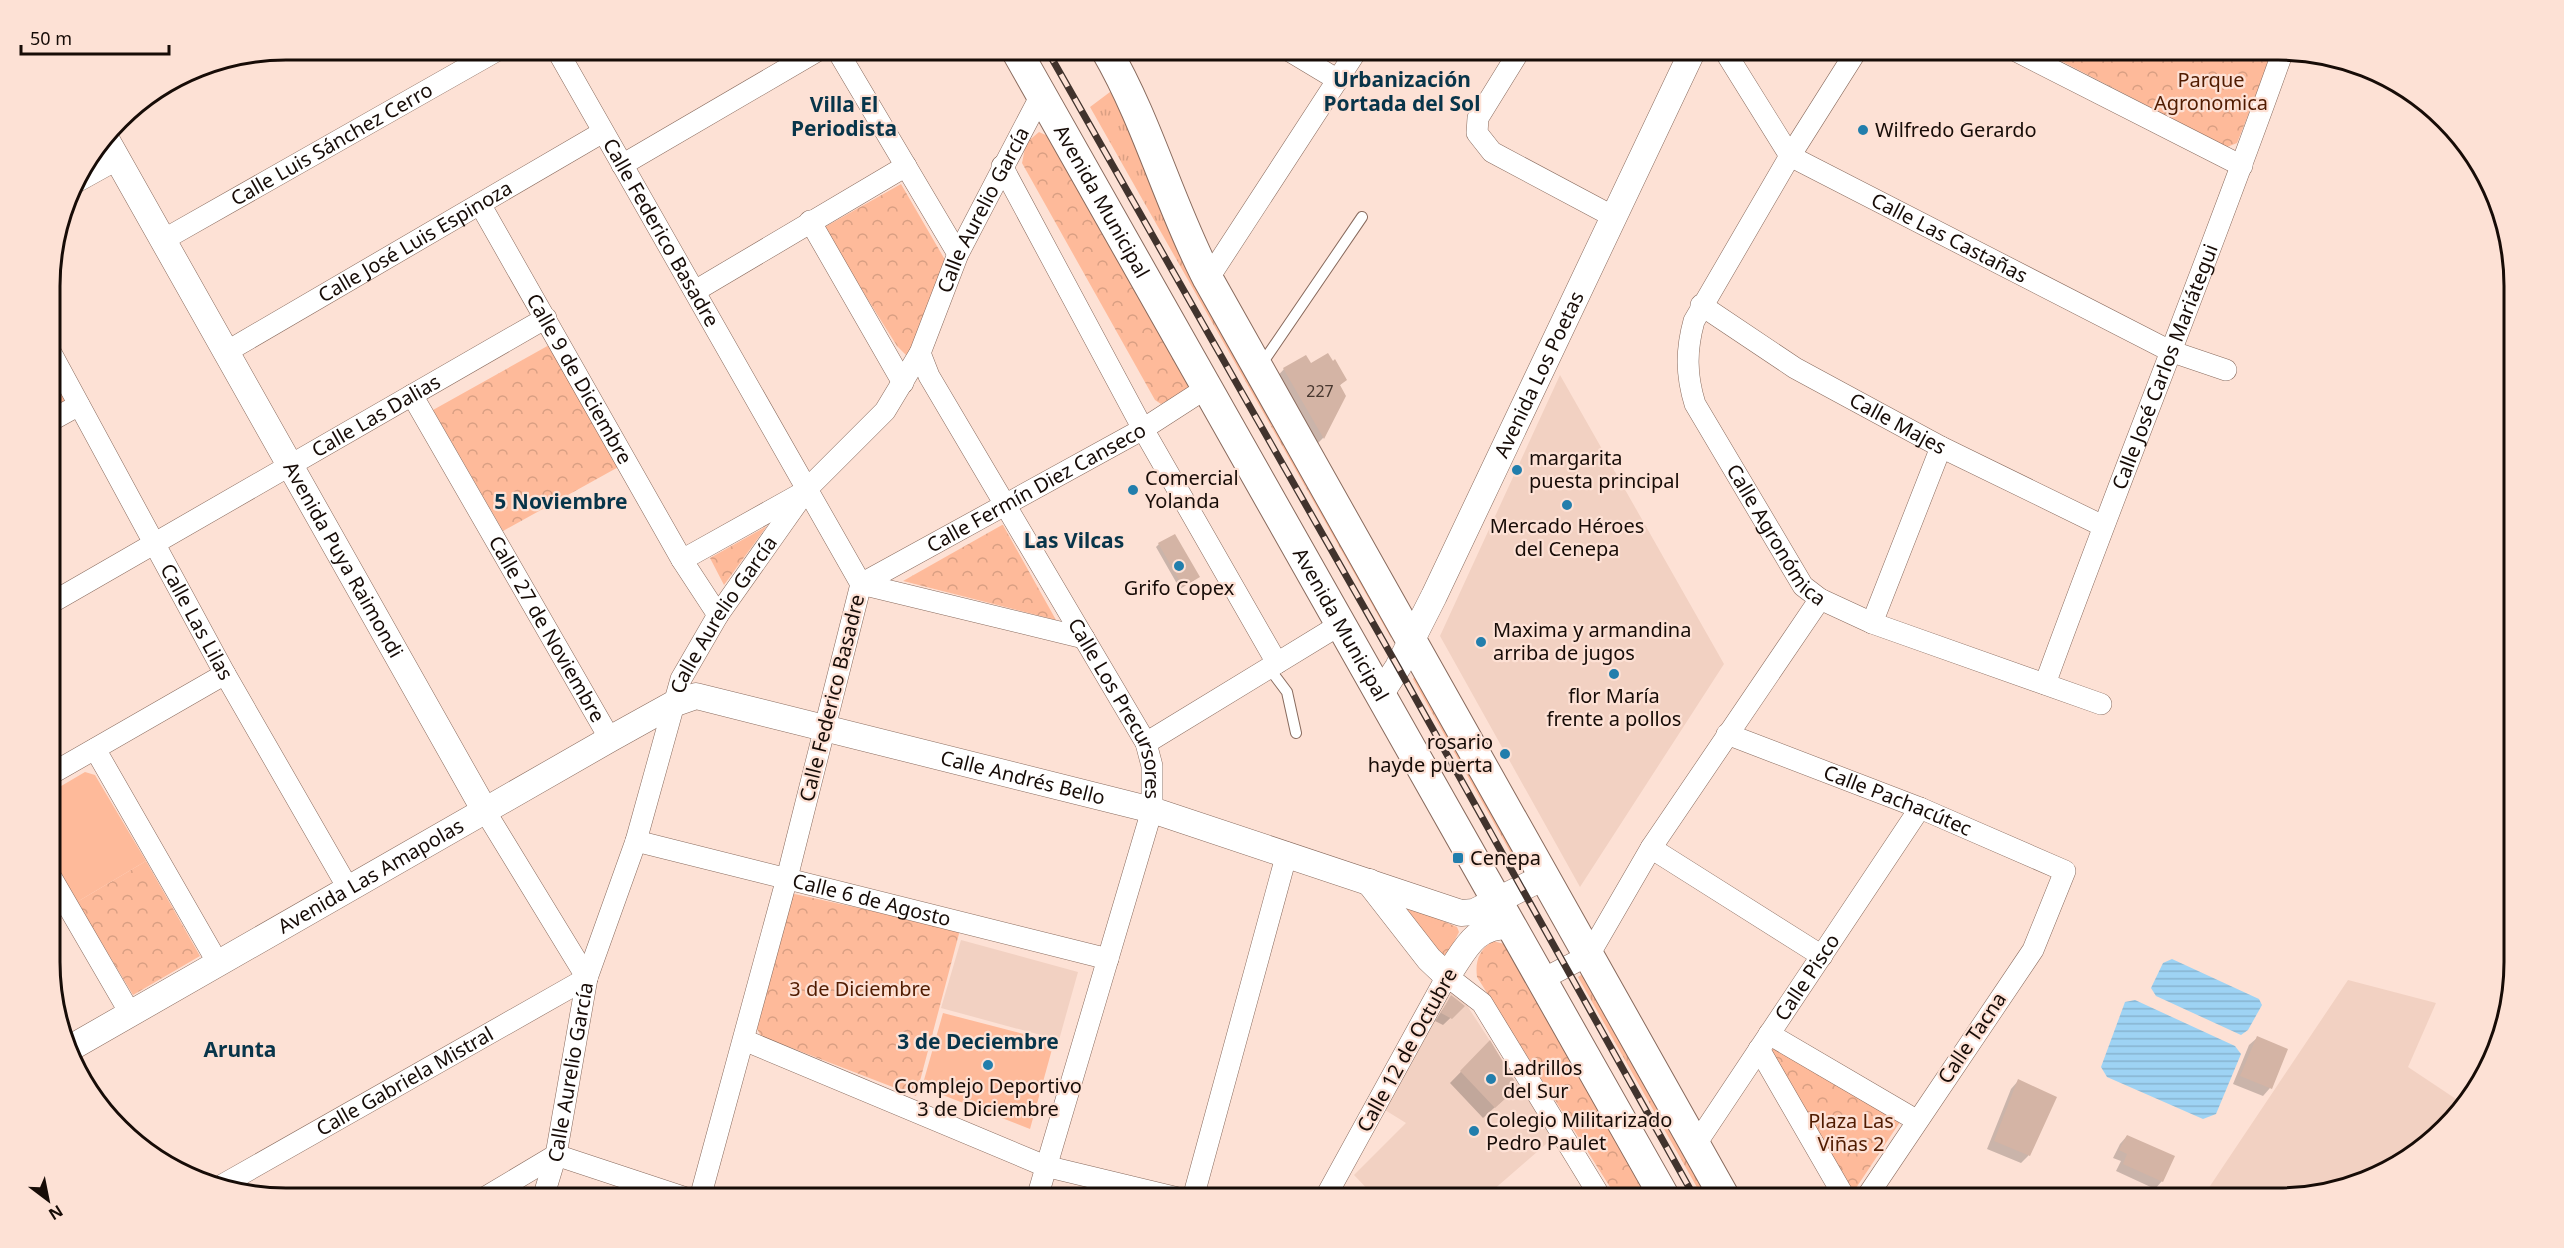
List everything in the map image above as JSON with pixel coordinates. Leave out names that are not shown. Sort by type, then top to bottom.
[{"type":"main road","name":"Avenida Municipal","points":[[1022,60],[1659,1188]]},
{"type":"main road","points":[[1111,60],[1151,141],[1176,213],[1208,279],[1719,1188]]},
{"type":"street","name":"Calle Luis Sánchez Cerro","points":[[163,240],[480,60]]},
{"type":"street","name":"Calle Federico Basadre","points":[[563,60],[861,584],[787,878],[703,1188]]},
{"type":"street","points":[[622,165],[802,60]]},
{"type":"street","points":[[843,60],[958,254]]},
{"type":"street","points":[[1305,60],[1338,80]]},
{"type":"street","points":[[1208,279],[1351,60]]},
{"type":"street","points":[[1514,60],[1478,118],[1477,133],[1491,152],[1614,216]]},
{"type":"street","name":"Avenida Los Poetas","points":[[1380,695],[1412,640],[1688,60]]},
{"type":"street","points":[[1730,60],[1790,156]]},
{"type":"street","name":"Calle Agronómica","points":[[1589,955],[1651,848],[1820,598],[1803,586],[1695,404],[1687,371],[1687,354],[1689,337],[1701,305],[1851,60]]},
{"type":"street","points":[[2034,60],[2242,166]]},
{"type":"street","name":"Calle José Carlos Mariátegui","points":[[2045,684],[2103,526],[2242,166],[2280,60]]},
{"type":"street","name":"Calle Aurelio García","points":[[546,1188],[556,1155],[587,978],[636,841],[681,679],[717,615],[807,489],[885,411],[903,382],[920,353],[958,254],[1041,94]]},
{"type":"street","name":"Calle José Luis Espinoza","points":[[226,352],[603,132]]},
{"type":"street","name":"Avenida Puya Raimondi","points":[[112,149],[485,811],[587,978]]},
{"type":"street","points":[[96,163],[112,149]]},
{"type":"street","name":"Calle Las Castañas","points":[[1790,156],[2170,351],[2226,370]]},
{"type":"street","points":[[695,291],[906,166]]},
{"type":"street","points":[[1002,166],[1273,665]]},
{"type":"street","name":"Calle 9 de Diciembre","points":[[480,204],[682,560],[717,615]]},
{"type":"street","points":[[810,221],[903,382]]},
{"type":"street","name":"Calle Majes","points":[[1701,305],[1795,368],[1941,447],[2103,526]]},
{"type":"street","name":"Calle Las Dalias","points":[[60,598],[546,318]]},
{"type":"street","name":"Calle Los Precursores","points":[[920,353],[929,376],[1146,743],[1152,766],[1152,810],[1040,1188]]},
{"type":"street","name":"Calle Las Lilas","points":[[60,370],[225,674],[348,888]]},
{"type":"street","name":"Calle Fermín Diez Canseco","points":[[861,584],[1143,429],[1208,387]]},
{"type":"street","name":"Calle 27 de Noviembre","points":[[412,395],[610,739]]},
{"type":"street","points":[[60,416],[79,405]]},
{"type":"street","points":[[1872,623],[1941,447]]},
{"type":"street","points":[[682,560],[807,489]]},
{"type":"street","points":[[861,584],[1084,638]]},
{"type":"street","points":[[1820,598],[1872,623],[2101,704]]},
{"type":"street","points":[[1146,743],[1341,624]]},
{"type":"street","points":[[60,769],[225,674]]},
{"type":"street","name":"Calle Andrés Bello","points":[[673,704],[696,696],[1152,810],[1461,913],[1502,913],[1544,877]]},
{"type":"street","name":"Avenida Las Amapolas","points":[[76,1045],[673,704]]},
{"type":"street","name":"Calle Pachacútec","points":[[1727,735],[1920,808],[2065,871]]},
{"type":"street","points":[[95,749],[219,964]]},
{"type":"street","name":"Calle Pisco","points":[[1694,1147],[1920,808]]},
{"type":"street","name":"Calle 6 de Agosto","points":[[636,841],[1108,959]]},
{"type":"street","points":[[1651,848],[1822,956]]},
{"type":"street","points":[[1196,1188],[1287,854]]},
{"type":"street","name":"Calle Tacna","points":[[1872,1188],[1916,1120],[2033,950],[2065,871]]},
{"type":"street","points":[[1369,882],[1430,959],[1482,1004],[1595,1188]]},
{"type":"street","points":[[60,892],[130,1013]]},
{"type":"street","name":"Calle 12 de Octubre","points":[[1330,1188],[1447,976],[1480,932],[1491,926],[1502,913]]},
{"type":"street","points":[[1541,980],[1589,955]]},
{"type":"street","name":"Calle Gabriela Mistral","points":[[230,1181],[587,978]]},
{"type":"street","points":[[744,1040],[1046,1166],[1137,1188]]},
{"type":"street","points":[[1764,1042],[1916,1120]]},
{"type":"street","points":[[1764,1042],[1840,1188]]},
{"type":"street","points":[[501,1188],[556,1155],[656,1188]]},
{"type":"lane","points":[[1258,368],[1362,217]]},
{"type":"lane","points":[[1273,665],[1287,692],[1296,733]]},
{"type":"shaded area","name":"Mercado Héroes del Cenepa","points":[[1560,375],[1724,664],[1580,887],[1440,636]]},
{"type":"shaded area","points":[[961,940],[1078,972],[1059,1040],[941,1008]]},
{"type":"shaded area","points":[[2348,980],[2436,1003],[2408,1067],[2457,1100],[2438,1122],[2416,1141],[2391,1158],[2365,1171],[2322,1184],[2293,1188],[2209,1188]]},
{"type":"shaded area","name":"Colegio Militarizado Pedro Paulet","points":[[1457,990],[1553,1138],[1496,1188],[1366,1188],[1354,1175],[1406,1123],[1385,1110],[1448,993]]},
{"type":"green space","name":"Parque Agronomica","points":[[2059,60],[2270,60],[2237,143],[2227,147]]},
{"type":"green space","points":[[1114,89],[1147,168],[1156,201],[1395,632],[1391,638],[1090,107]]},
{"type":"green space","points":[[1039,132],[1050,137],[1189,384],[1187,390],[1161,404],[1155,400],[1022,163],[1026,143]]},
{"type":"green space","points":[[901,184],[948,265],[907,356],[897,346],[823,228]]},
{"type":"green space","points":[[551,344],[622,465],[503,531],[433,410]]},
{"type":"green space","points":[[60,384],[70,401],[60,407]]},
{"type":"green space","points":[[1002,525],[1056,620],[903,581]]},
{"type":"green space","points":[[767,526],[724,585],[710,558]]},
{"type":"green space","points":[[1418,669],[1528,867],[1521,871],[1413,679]]},
{"type":"green space","points":[[85,772],[95,775],[146,861],[77,902],[60,873],[60,787]]},
{"type":"green space","points":[[146,861],[200,956],[133,995],[77,902]]},
{"type":"green space","name":"3 de Diciembre","points":[[790,893],[960,930],[916,1096],[761,1036],[757,1029]]},
{"type":"green space","points":[[1403,904],[1457,927],[1459,932],[1448,954],[1443,957],[1436,954]]},
{"type":"green space","points":[[1412,913],[1451,931],[1444,951],[1437,948],[1411,915]]},
{"type":"green space","points":[[1493,941],[1508,945],[1648,1188],[1611,1188],[1477,977],[1479,956],[1484,948]]},
{"type":"green space","points":[[1587,971],[1707,1188],[1697,1188],[1578,977]]},
{"type":"green space","name":"Complejo Deportivo 3 de Diciembre","points":[[943,1013],[1054,1042],[1030,1129],[922,1087]]},
{"type":"green space","name":"Plaza Las Viñas 2","points":[[1774,1046],[1900,1122],[1856,1188],[1845,1188],[1766,1052]]},
{"type":"water","points":[[2172,959],[2259,999],[2262,1005],[2248,1030],[2241,1035],[2156,996],[2151,988],[2163,963]]},
{"type":"water","points":[[2135,1000],[2235,1046],[2241,1054],[2216,1114],[2203,1119],[2107,1077],[2101,1067],[2125,1002]]},
{"type":"building","points":[[1328,353],[1333,361],[1335,359],[1347,380],[1340,385],[1346,396],[1324,439],[1283,368],[1306,355],[1311,363]]},
{"type":"building","points":[[1175,534],[1200,577],[1183,587],[1158,543]]},
{"type":"building","points":[[1451,995],[1465,1006],[1452,1019],[1441,1013]]},
{"type":"building","points":[[2257,1036],[2288,1049],[2272,1089],[2240,1076]]},
{"type":"building","name":"Ladrillos del Sur","points":[[1490,1040],[1518,1087],[1495,1108],[1460,1071]]},
{"type":"building","points":[[2018,1079],[2057,1097],[2030,1156],[1994,1141]]},
{"type":"building","points":[[2127,1135],[2175,1156],[2163,1182],[2123,1164],[2127,1154],[2119,1150]]},
{"type":"railway","points":[[1053,60],[1398,667],[1689,1188]]},
{"type":"place","name":"Wilfredo Gerardo","points":[[1863,130]]},
{"type":"place","name":"margarita puesta principal","points":[[1517,470]]},
{"type":"place","name":"Comercial Yolanda","points":[[1133,490]]},
{"type":"place","name":"Mercado Héroes del Cenepa","points":[[1567,505]]},
{"type":"place","name":"Grifo Copex","points":[[1179,566]]},
{"type":"place","name":"Maxima y armandina arriba de jugos","points":[[1481,642]]},
{"type":"place","name":"flor María frente a pollos","points":[[1614,674]]},
{"type":"place","name":"rosario hayde puerta","points":[[1505,754]]},
{"type":"place","name":"Cenepa","points":[[1458,858]]},
{"type":"place","name":"Complejo Deportivo 3 de Diciembre","points":[[988,1065]]},
{"type":"place","name":"Ladrillos del Sur","points":[[1491,1079]]},
{"type":"place","name":"Colegio Militarizado Pedro Paulet","points":[[1474,1131]]},
{"type":"district","name":"Urbanización Portada del Sol","points":[[1402,92]]},
{"type":"district","name":"Villa El Periodista","points":[[844,117]]},
{"type":"district","name":"5 Noviembre","points":[[561,502]]},
{"type":"district","name":"Las Vilcas","points":[[1074,541]]},
{"type":"district","name":"3 de Deciembre","points":[[978,1042]]},
{"type":"district","name":"Arunta","points":[[240,1050]]}]
